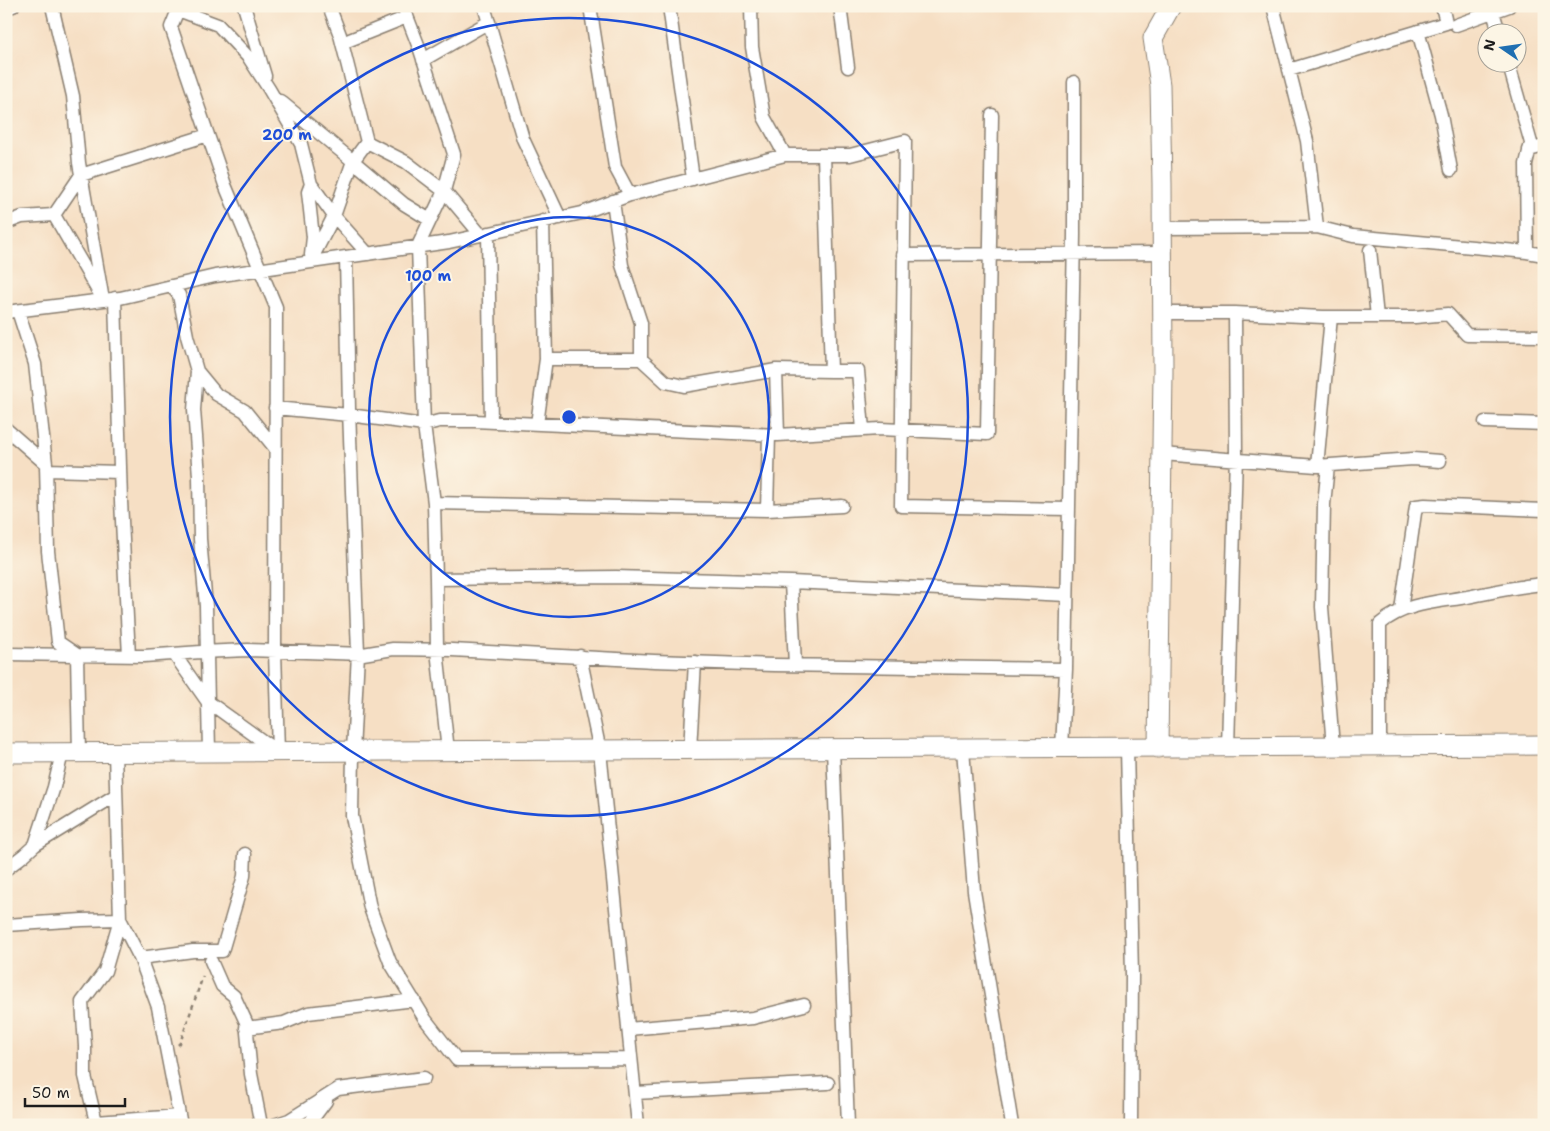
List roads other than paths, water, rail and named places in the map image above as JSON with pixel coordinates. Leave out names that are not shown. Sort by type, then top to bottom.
[{"type":"street","points":[[6,7],[12,6]]},
{"type":"street","points":[[52,6],[73,96],[81,175],[109,299],[129,656]]},
{"type":"street","points":[[164,6],[178,8],[218,25],[249,58],[270,89],[301,144],[311,184],[334,216],[368,254]]},
{"type":"street","points":[[244,6],[270,89],[281,102],[404,204],[430,220]]},
{"type":"street","points":[[330,6],[342,43],[367,142],[406,162],[444,191],[484,234],[491,422]]},
{"type":"street","points":[[484,6],[523,139],[560,218]]},
{"type":"street","points":[[590,6],[615,168],[630,196]]},
{"type":"street","points":[[668,6],[693,179]]},
{"type":"street","points":[[751,6],[752,48],[764,117],[785,155]]},
{"type":"street","points":[[840,6],[848,67]]},
{"type":"street","points":[[1158,748],[1163,313],[1160,85],[1153,38],[1171,6]]},
{"type":"street","points":[[1273,6],[1307,141],[1317,227]]},
{"type":"street","points":[[1289,70],[1446,23],[1442,6]]},
{"type":"street","points":[[1456,25],[1509,6]]},
{"type":"street","points":[[178,8],[171,27],[226,185],[276,307],[275,651],[278,752]]},
{"type":"street","points":[[342,43],[405,12],[454,154],[444,191],[418,246],[424,425],[434,503],[437,650],[448,751]]},
{"type":"street","points":[[1494,12],[1496,22]]},
{"type":"street","points":[[423,60],[489,22]]},
{"type":"street","points":[[1418,31],[1441,115],[1451,170]]},
{"type":"street","points":[[1511,72],[1531,143],[1526,164],[1527,252]]},
{"type":"street","points":[[1062,748],[1066,669],[1074,254],[1074,82]]},
{"type":"street","points":[[276,408],[424,425],[439,421],[491,422],[774,435],[863,430],[987,434],[992,115]]},
{"type":"street","points":[[54,215],[81,175],[208,135]]},
{"type":"street","points":[[77,655],[58,642],[48,551],[46,467],[35,364],[12,312],[109,299],[215,276],[368,254],[484,234],[582,213],[630,196],[785,155],[850,156],[905,141],[901,506],[1069,509]]},
{"type":"street","points":[[310,262],[334,216],[353,161],[367,142]]},
{"type":"street","points":[[1530,150],[1544,146]]},
{"type":"street","points":[[824,155],[831,371]]},
{"type":"street","points":[[310,262],[313,237],[308,192],[311,184]]},
{"type":"street","points":[[613,201],[622,265],[640,323],[641,359]]},
{"type":"street","points":[[6,223],[22,217],[54,215]]},
{"type":"street","points":[[54,215],[109,299]]},
{"type":"street","points":[[536,424],[546,359],[543,221]]},
{"type":"street","points":[[1162,228],[1317,227],[1354,236],[1544,255]]},
{"type":"street","points":[[1370,250],[1377,317]]},
{"type":"street","points":[[903,255],[1162,253]]},
{"type":"street","points":[[346,257],[349,415],[358,654],[352,816],[370,908],[390,962],[425,1019],[457,1060],[631,1059]]},
{"type":"street","points":[[170,286],[179,295],[187,336],[197,371],[194,410],[207,651],[209,752]]},
{"type":"street","points":[[1163,313],[1235,313],[1331,317],[1415,317],[1448,314],[1467,335],[1544,336]]},
{"type":"street","points":[[1228,748],[1236,459],[1235,313]]},
{"type":"street","points":[[1331,317],[1323,466],[1322,606],[1333,747]]},
{"type":"street","points":[[546,359],[641,359],[666,382],[684,386],[776,370],[858,371],[863,430]]},
{"type":"street","points":[[767,510],[774,435],[776,370]]},
{"type":"street","points":[[197,371],[216,394],[245,411],[275,448]]},
{"type":"street","points":[[1485,422],[1544,424]]},
{"type":"street","points":[[6,429],[46,467],[120,472]]},
{"type":"street","points":[[1162,454],[1323,466],[1440,460]]},
{"type":"street","points":[[434,503],[767,510],[842,506]]},
{"type":"street","points":[[1401,610],[1416,506],[1544,510]]},
{"type":"street","points":[[436,579],[616,577],[792,582],[1067,595]]},
{"type":"street","points":[[792,582],[795,665]]},
{"type":"street","points":[[1380,747],[1380,624],[1389,616],[1412,606],[1521,586],[1544,584]]},
{"type":"street","points":[[6,654],[129,656],[207,651],[358,654],[393,649],[795,665],[1066,669]]},
{"type":"street","points":[[174,654],[208,701],[278,752]]},
{"type":"street","points":[[35,845],[54,787],[70,753],[77,655]]},
{"type":"street","points":[[580,656],[600,750],[638,1125]]},
{"type":"street","points":[[690,750],[695,662]]},
{"type":"street","points":[[6,754],[1544,745]]},
{"type":"street","points":[[1127,748],[1132,975],[1131,1125]]},
{"type":"street","points":[[964,749],[974,891],[1012,1125]]},
{"type":"street","points":[[833,750],[848,1125]]},
{"type":"street","points":[[115,753],[120,919],[104,971],[82,1002],[86,1076],[96,1123],[180,1120],[158,1007],[140,958],[120,919]]},
{"type":"street","points":[[6,869],[35,845],[116,795]]},
{"type":"street","points":[[140,958],[192,951],[222,951],[244,876],[245,854]]},
{"type":"street","points":[[6,925],[120,919]]},
{"type":"street","points":[[211,961],[222,986],[234,996],[246,1022],[251,1074],[260,1125]]},
{"type":"street","points":[[246,1028],[284,1023],[308,1013],[414,1000]]},
{"type":"street","points":[[628,1029],[753,1018],[804,1005]]},
{"type":"street","points":[[274,1125],[289,1120],[338,1090],[424,1078]]},
{"type":"street","points":[[634,1093],[828,1083]]},
{"type":"street","points":[[308,1125],[321,1107],[338,1090]]}]
